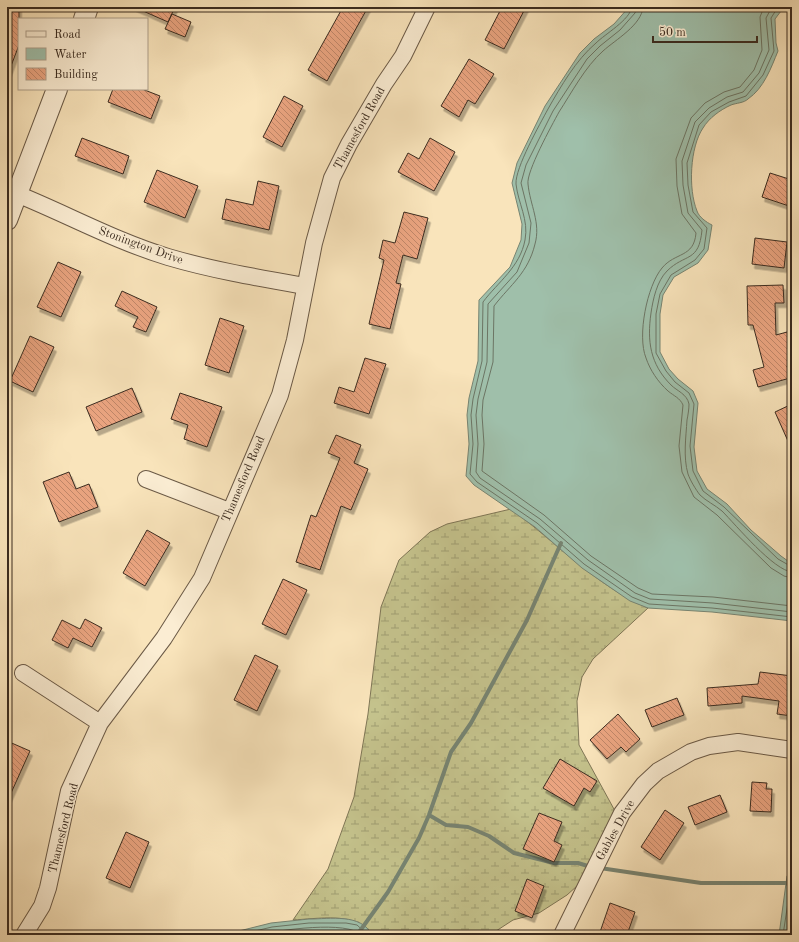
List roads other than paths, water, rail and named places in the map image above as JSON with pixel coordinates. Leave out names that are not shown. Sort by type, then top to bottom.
[{"type":"street","points":[[84,18],[88,7]]},
{"type":"street","name":"Thamesford Road","points":[[24,935],[42,906],[48,888],[69,792],[100,723],[164,638],[202,578],[229,510],[280,395],[296,340],[314,243],[332,178],[352,137],[403,56],[427,7]]},
{"type":"street","points":[[7,220],[12,192],[57,90]]},
{"type":"street","name":"Stonington Drive","points":[[12,192],[120,239],[167,257],[218,270],[305,286]]},
{"type":"street","points":[[146,479],[229,510]]},
{"type":"street","points":[[23,674],[100,723]]},
{"type":"street","name":"Gables Drive","points":[[562,935],[622,813],[644,784],[658,771],[680,758],[709,746],[738,742],[792,750]]},
{"type":"water","points":[[629,7],[784,7],[775,19],[776,43],[778,51],[770,71],[763,83],[754,94],[746,100],[723,109],[708,121],[705,124],[695,146],[692,168],[692,191],[699,215],[712,225],[708,250],[698,263],[674,277],[663,295],[660,314],[660,352],[669,369],[678,379],[693,391],[698,403],[694,447],[697,471],[707,489],[727,504],[751,530],[792,564],[792,621],[712,612],[648,608],[630,601],[582,568],[535,527],[474,485],[466,476],[469,444],[467,415],[469,398],[478,361],[479,300],[510,267],[521,240],[522,224],[512,183],[517,163],[545,106],[580,53],[594,39],[614,24]]},
{"type":"water","points":[[792,870],[792,935],[779,935],[787,876]]},
{"type":"water","points":[[335,918],[353,920],[367,928],[372,935],[223,935],[271,923]]},
{"type":"waterway","points":[[357,935],[388,892],[419,838],[429,815],[451,752],[471,723],[527,620],[561,543]]},
{"type":"waterway","points":[[429,815],[446,825],[468,827],[489,836],[514,853],[554,863],[578,863],[591,867]]},
{"type":"waterway","points":[[600,868],[701,883],[787,883],[792,889]]}]
